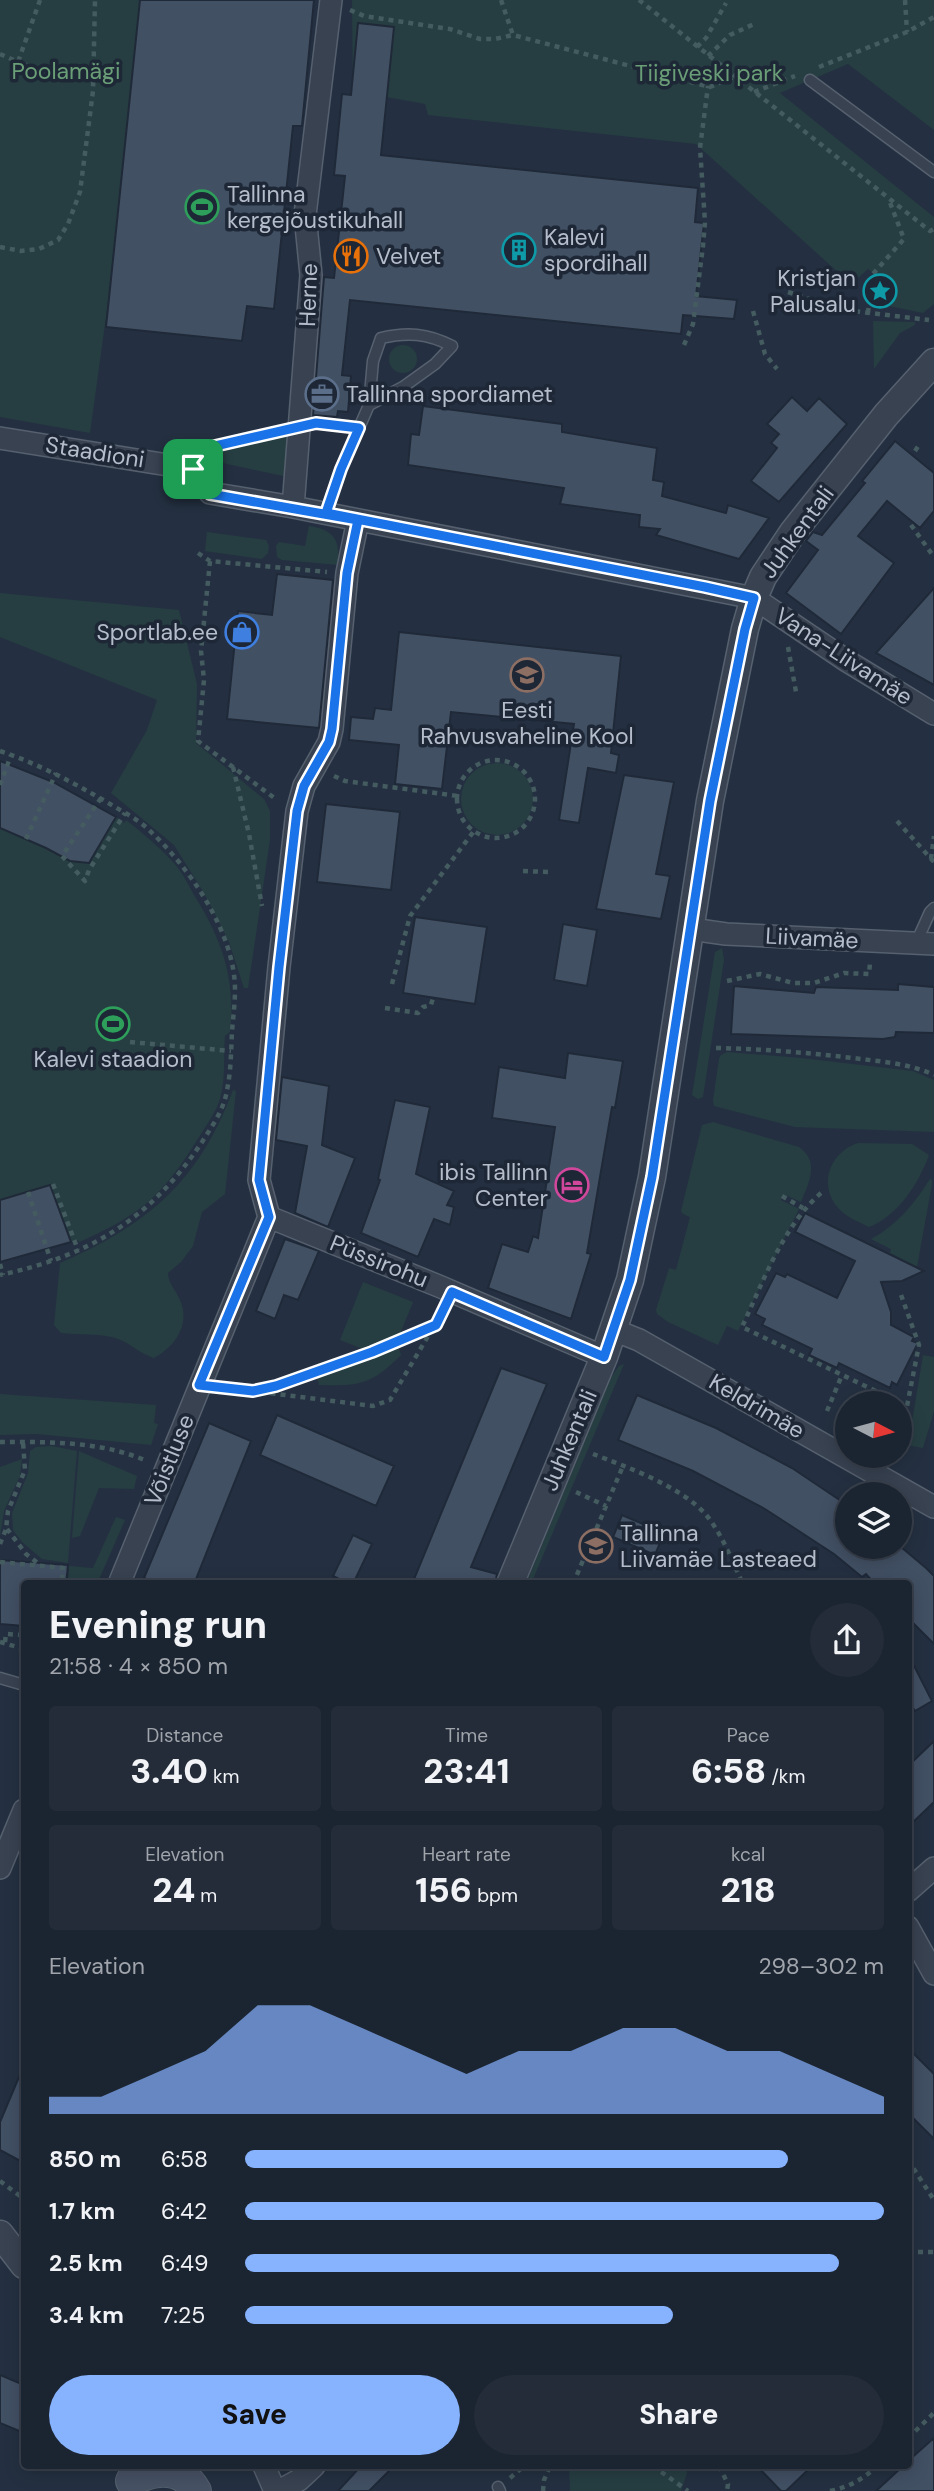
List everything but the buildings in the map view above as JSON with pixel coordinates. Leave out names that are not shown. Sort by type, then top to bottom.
[{"type":"main road","points":[[203,2469],[213,2491]]},
{"type":"main road","points":[[147,2478],[181,2475],[195,2491]]},
{"type":"street","name":"Herne","points":[[293,507],[311,275],[305,215],[330,6]]},
{"type":"street","name":"Juhkentali","points":[[512,1580],[604,1357],[630,1280],[652,1177],[710,801],[745,629],[754,598],[763,577],[793,532],[886,415],[934,362]]},
{"type":"street","name":"Staadioni","points":[[0,438],[193,469]]},
{"type":"street","points":[[193,469],[210,494],[326,513],[754,598]]},
{"type":"street","points":[[269,1217],[259,1180],[297,811],[304,786],[329,742],[332,729],[347,573],[358,520]]},
{"type":"street","name":"Vana-Liivamäe","points":[[754,598],[847,661],[934,714]]},
{"type":"street","name":"Liivamäe","points":[[691,929],[726,934],[925,944]]},
{"type":"street","name":"Püssirohu","points":[[269,1217],[604,1357]]},
{"type":"street","name":"Võistluse","points":[[121,1580],[269,1217]]},
{"type":"street","name":"Keldrimäe","points":[[614,1331],[639,1340],[934,1507]]},
{"type":"street","points":[[0,1868],[21,1817]]},
{"type":"street","points":[[912,1887],[934,1868]]},
{"type":"street","points":[[912,1934],[934,1974]]},
{"type":"street","points":[[0,2225],[21,2242]]},
{"type":"street","points":[[0,2234],[21,2261]]},
{"type":"street","points":[[266,2469],[277,2491],[299,2480],[311,2469]]},
{"type":"lane","points":[[809,74],[934,172]]},
{"type":"lane","points":[[326,513],[341,469],[369,405],[373,361],[380,338],[404,332],[437,338],[452,346],[435,364],[403,387],[369,405]]},
{"type":"lane","points":[[925,944],[930,912],[934,908]]},
{"type":"lane","points":[[0,1678],[21,1684]]},
{"type":"path","points":[[18,62],[40,0]]},
{"type":"path","points":[[0,247],[21,251],[39,249],[58,240],[68,224],[80,192],[93,80],[94,0]]},
{"type":"path","points":[[501,0],[513,35]]},
{"type":"path","points":[[639,0],[930,232],[934,229]]},
{"type":"path","points":[[905,0],[907,32]]},
{"type":"path","points":[[697,47],[706,38],[726,3]]},
{"type":"path","points":[[330,6],[364,16],[450,29],[480,39],[513,35],[708,86],[734,77]]},
{"type":"path","points":[[754,92],[809,74],[907,32],[934,17]]},
{"type":"path","points":[[708,56],[730,35],[754,24]]},
{"type":"path","points":[[0,54],[55,75],[93,80]]},
{"type":"path","points":[[684,345],[693,324],[703,246],[705,222],[700,148],[708,86]]},
{"type":"path","points":[[869,313],[872,275],[904,239],[888,198]]},
{"type":"path","points":[[788,292],[845,310],[929,320]]},
{"type":"path","points":[[753,311],[765,354],[777,369]]},
{"type":"path","points":[[193,469],[202,449],[316,423],[359,428]]},
{"type":"path","points":[[915,451],[919,445]]},
{"type":"path","points":[[911,525],[934,557]]},
{"type":"path","points":[[198,553],[210,561],[347,573]]},
{"type":"path","points":[[210,561],[201,651],[204,680],[198,741],[277,800]]},
{"type":"path","points":[[783,618],[796,692]]},
{"type":"path","points":[[0,751],[56,774],[101,798],[146,827],[184,868],[203,897],[228,947],[235,988],[227,1092],[217,1120],[184,1171],[135,1218],[102,1239],[51,1261],[1,1275],[0,1264]]},
{"type":"path","points":[[0,785],[11,755]]},
{"type":"path","points":[[492,760],[503,761],[522,770],[534,788],[534,809],[523,827],[504,837],[483,836],[474,831],[461,815],[458,796],[465,776],[482,763],[492,760]]},
{"type":"path","points":[[232,766],[249,834],[263,913]]},
{"type":"path","points":[[26,839],[56,774]]},
{"type":"path","points":[[330,774],[345,781],[458,796]]},
{"type":"path","points":[[101,798],[62,856],[85,881],[89,870],[125,813]]},
{"type":"path","points":[[897,821],[932,860]]},
{"type":"path","points":[[392,984],[410,916],[474,831]]},
{"type":"path","points":[[932,860],[934,836]]},
{"type":"path","points":[[523,871],[549,872]]},
{"type":"path","points":[[727,981],[760,974],[793,983],[814,983],[844,973],[869,974],[873,941]]},
{"type":"path","points":[[385,1008],[418,1013],[423,1007],[431,1005],[433,998]]},
{"type":"path","points":[[130,1042],[231,1051]]},
{"type":"path","points":[[716,1048],[773,1049],[827,1055],[907,1066],[934,1075]]},
{"type":"path","points":[[53,1184],[78,1250]]},
{"type":"path","points":[[28,1192],[51,1261]]},
{"type":"path","points":[[821,1192],[803,1208],[742,1327],[907,1406],[919,1345],[900,1292]]},
{"type":"path","points":[[782,1196],[803,1208]]},
{"type":"path","points":[[199,1385],[373,1406],[390,1400],[436,1325],[452,1292]]},
{"type":"path","points":[[253,1391],[276,1386],[360,1357],[436,1325]]},
{"type":"path","points":[[827,1411],[842,1375]]},
{"type":"path","points":[[0,1442],[75,1443],[136,1456],[150,1462]]},
{"type":"path","points":[[0,1544],[6,1529],[8,1511],[25,1470],[23,1442]]},
{"type":"path","points":[[593,1454],[681,1494],[706,1514],[741,1580]]},
{"type":"path","points":[[575,1580],[623,1466]]},
{"type":"path","points":[[576,1492],[606,1506]]},
{"type":"path","points":[[6,1529],[26,1554],[42,1566]]},
{"type":"path","points":[[0,1562],[64,1568],[62,1580]]},
{"type":"path","points":[[21,1635],[6,1634],[2,1642],[21,1648]]},
{"type":"path","points":[[912,2166],[934,2200]]},
{"type":"path","points":[[0,2181],[21,2197]]},
{"type":"path","points":[[912,2252],[934,2252]]},
{"type":"path","points":[[912,2434],[934,2413]]},
{"type":"path","points":[[543,2491],[549,2469]]},
{"type":"path","points":[[657,2469],[688,2491]]},
{"type":"path","points":[[720,2469],[728,2484],[727,2491]]},
{"type":"path","points":[[830,2491],[845,2488],[874,2469]]},
{"type":"green space","name":"Poolamägi","points":[[0,0],[140,0],[110,288],[90,433],[0,417]]},
{"type":"green space","name":"Tiigiveski park","points":[[352,0],[934,0],[934,130],[848,64],[780,93],[934,217],[934,304],[923,313],[875,303],[874,274],[868,269],[851,284],[696,144],[428,115],[425,104],[353,91]]},
{"type":"green space","points":[[873,321],[915,322],[915,325],[900,333],[874,369]]},
{"type":"green space","points":[[403,345],[413,349],[417,359],[413,369],[403,373],[393,369],[389,359],[393,349]]},
{"type":"green space","points":[[278,435],[293,435],[288,477],[213,461],[216,453],[222,449]]},
{"type":"green space","points":[[309,526],[325,530],[334,538],[338,549],[338,565],[282,560],[277,557],[276,546],[279,542],[305,546]]},
{"type":"green space","points":[[207,532],[266,540],[268,553],[262,559],[205,551]]},
{"type":"green space","points":[[0,593],[179,610],[197,684],[196,743],[264,799],[270,811],[270,840],[248,988],[244,988],[229,942],[204,893],[174,845],[111,793],[147,730],[157,700],[0,637]]},
{"type":"green space","points":[[497,763],[517,769],[527,779],[533,799],[527,819],[517,829],[497,835],[477,829],[467,819],[461,799],[467,779],[477,769]]},
{"type":"green space","name":"Kalevi staadion","points":[[116,817],[124,823],[126,820],[174,863],[204,911],[219,944],[229,977],[230,1032],[225,1036],[223,1083],[218,1104],[208,1124],[174,1174],[149,1201],[119,1223],[79,1242],[71,1242],[50,1185],[0,1200],[0,828],[70,861],[89,863]]},
{"type":"green space","points":[[722,948],[724,960],[703,1097],[698,1099],[692,1095],[715,952]]},
{"type":"green space","points":[[727,1052],[913,1071],[934,1080],[934,1132],[795,1127],[714,1106],[719,1059]]},
{"type":"green space","points":[[233,1090],[236,1091],[225,1194],[202,1212],[193,1246],[168,1273],[170,1283],[183,1307],[184,1316],[175,1341],[154,1358],[112,1337],[61,1333],[54,1325],[60,1263],[119,1233],[167,1196],[187,1175],[204,1150]]},
{"type":"green space","points":[[713,1122],[799,1147],[811,1166],[801,1202],[783,1194],[781,1200],[799,1209],[738,1331],[727,1326],[718,1345],[668,1322],[657,1314],[656,1310],[669,1268],[676,1270],[690,1217],[681,1211],[702,1125]]},
{"type":"green space","points":[[858,1143],[912,1144],[929,1155],[919,1177],[898,1207],[869,1227],[843,1213],[829,1191],[829,1171],[833,1162],[840,1154]]},
{"type":"green space","points":[[930,1179],[932,1184],[917,1267],[871,1239],[904,1213]]},
{"type":"green space","points":[[363,1282],[413,1302],[400,1334],[363,1349],[340,1340]]},
{"type":"green space","points":[[398,1347],[401,1355],[373,1378],[355,1384],[319,1385],[317,1377]]},
{"type":"green space","points":[[923,1355],[934,1357],[934,1411],[923,1448],[912,1446],[913,1416]]},
{"type":"green space","points":[[624,1364],[533,1580],[528,1580],[610,1379],[619,1366]]},
{"type":"green space","points":[[0,1394],[156,1405],[154,1423],[158,1424],[151,1445],[37,1434],[0,1435]]},
{"type":"green space","points":[[52,1446],[77,1451],[68,1563],[42,1559],[22,1542],[13,1530],[12,1513],[28,1473],[30,1451],[36,1447]]},
{"type":"green space","points":[[79,1451],[137,1476],[134,1489],[99,1488],[80,1536],[72,1538]]},
{"type":"green space","points":[[22,1459],[20,1476],[4,1511],[0,1537],[0,1467]]},
{"type":"green space","points":[[116,1517],[125,1520],[99,1580],[68,1580],[69,1566],[93,1568]]},
{"type":"green space","points":[[569,2469],[686,2469],[681,2491],[570,2491]]},
{"type":"place","name":"Tallinna kergejõustikuhall","points":[[202,207]]},
{"type":"place","name":"Kalevi spordihall","points":[[519,250]]},
{"type":"place","name":"Velvet","points":[[351,256]]},
{"type":"place","name":"Kristjan Palusalu","points":[[880,291]]},
{"type":"place","name":"Tallinna spordiamet","points":[[322,394]]},
{"type":"place","name":"Sportlab.ee","points":[[242,632]]},
{"type":"place","name":"Eesti Rahvusvaheline Kool","points":[[527,675]]},
{"type":"place","name":"Kalevi staadion","points":[[113,1024]]},
{"type":"place","name":"ibis Tallinn Center","points":[[572,1185]]},
{"type":"place","name":"Tallinna Liivamäe Lasteaed","points":[[596,1546]]},
{"type":"route","points":[[316,423],[359,428],[326,513],[754,598],[745,629],[710,801],[652,1177],[630,1280],[604,1357],[452,1292],[436,1325],[372,1352],[276,1386],[253,1391],[199,1385],[269,1217],[259,1180],[297,811],[304,786],[329,742],[332,729],[347,573],[358,520],[210,494],[193,469],[202,449],[316,423]]}]
